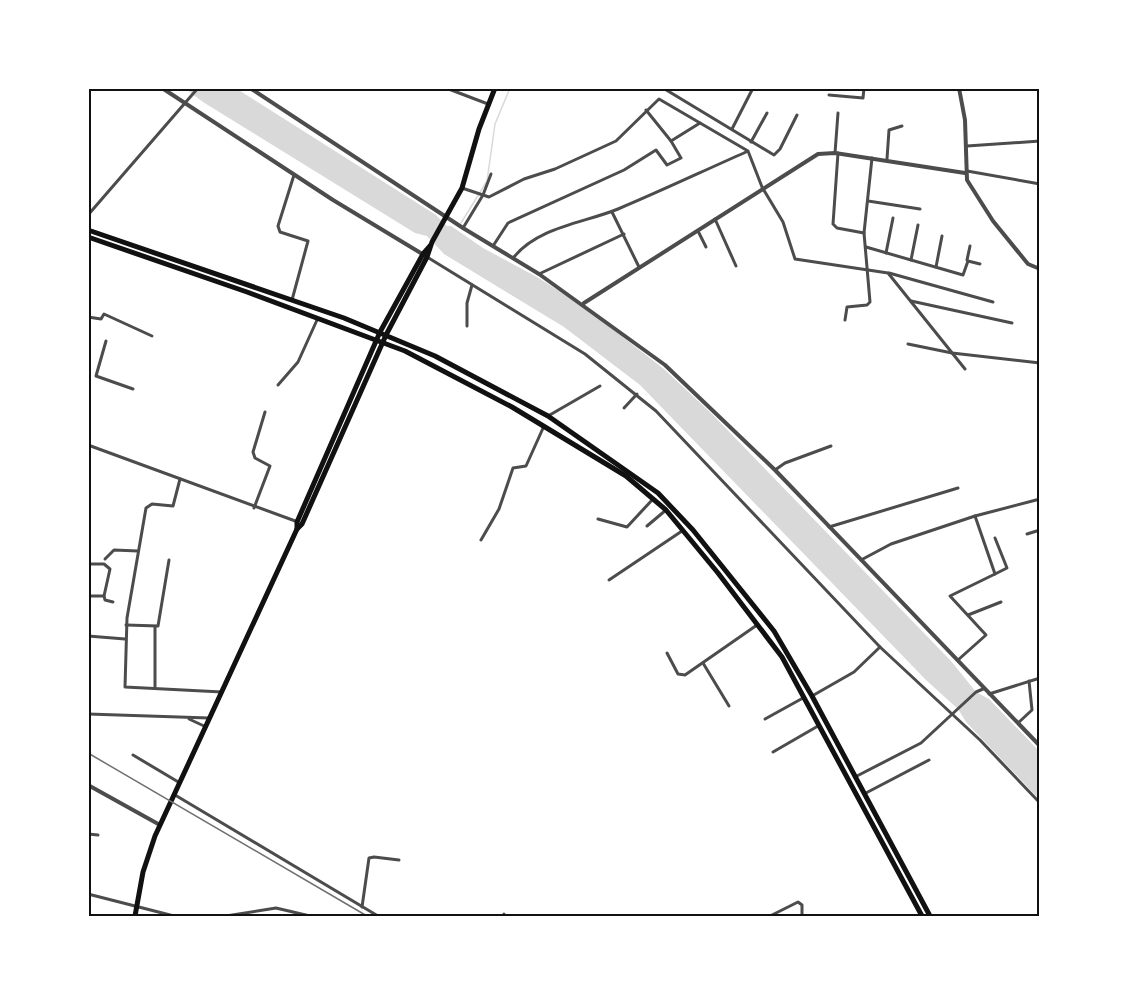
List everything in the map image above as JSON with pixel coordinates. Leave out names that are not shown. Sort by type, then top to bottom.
[{"type":"main road","points":[[135,916],[143,872],[160,825],[181,784],[209,718],[299,525],[383,333],[462,188],[495,88]]},
{"type":"main road","points":[[88,230],[383,333],[435,356],[548,417],[658,494],[693,530],[774,631],[812,696],[820,725],[922,916]]},
{"type":"main road","points":[[88,237],[380,340],[544,426],[626,476],[666,510],[739,599],[782,657],[804,697],[814,708],[855,777],[930,916]]},
{"type":"main road","points":[[739,599],[745,594]]},
{"type":"street","points":[[162,88],[295,174],[585,354],[637,394],[690,446],[880,647],[952,714],[1040,803]]},
{"type":"street","points":[[88,216],[198,88]]},
{"type":"street","points":[[250,88],[446,218],[514,257],[584,303],[694,390],[775,470],[1040,746]]},
{"type":"street","points":[[446,88],[488,104]]},
{"type":"street","points":[[663,88],[771,154],[777,154],[797,115]]},
{"type":"street","points":[[732,129],[753,88]]},
{"type":"street","points":[[829,95],[863,98],[864,88]]},
{"type":"street","points":[[959,88],[967,146],[965,172],[993,221],[1028,264],[1040,269]]},
{"type":"street","points":[[462,188],[493,196],[524,178],[555,169],[616,141],[659,99],[748,151],[762,188],[783,222],[795,260],[868,268],[993,302]]},
{"type":"street","points":[[493,246],[508,223],[614,175],[656,150],[667,165],[681,158],[671,141],[646,110]]},
{"type":"street","points":[[751,142],[767,113]]},
{"type":"street","points":[[838,113],[833,224],[837,228],[864,233]]},
{"type":"street","points":[[671,141],[700,123]]},
{"type":"street","points":[[887,159],[889,130],[902,126]]},
{"type":"street","points":[[967,146],[1040,141]]},
{"type":"street","points":[[514,257],[529,243],[546,234],[612,211],[748,151]]},
{"type":"street","points":[[584,303],[813,156],[836,153],[887,159],[1040,184]]},
{"type":"street","points":[[845,320],[847,307],[870,303],[864,233],[872,158]]},
{"type":"street","points":[[292,300],[308,242],[280,232],[278,226],[295,174]]},
{"type":"street","points":[[461,227],[491,174]]},
{"type":"street","points":[[868,201],[920,209]]},
{"type":"street","points":[[612,211],[639,267]]},
{"type":"street","points":[[886,253],[893,218]]},
{"type":"street","points":[[716,219],[736,266]]},
{"type":"street","points":[[911,260],[918,225]]},
{"type":"street","points":[[698,231],[706,247]]},
{"type":"street","points":[[539,273],[624,234]]},
{"type":"street","points":[[936,267],[942,236]]},
{"type":"street","points":[[866,247],[963,275],[970,246]]},
{"type":"street","points":[[967,262],[980,264]]},
{"type":"street","points":[[888,273],[964,369]]},
{"type":"street","points":[[466,326],[467,303],[472,285]]},
{"type":"street","points":[[909,300],[1012,323]]},
{"type":"street","points":[[88,317],[101,319],[104,314],[152,336]]},
{"type":"street","points":[[278,385],[298,362],[318,318]]},
{"type":"street","points":[[106,341],[96,369],[98,378],[133,389]]},
{"type":"street","points":[[908,344],[952,353],[1040,363]]},
{"type":"street","points":[[88,367],[96,369]]},
{"type":"street","points":[[548,417],[600,386]]},
{"type":"street","points":[[624,408],[637,394]]},
{"type":"street","points":[[254,508],[270,466],[255,458],[253,452],[265,412]]},
{"type":"street","points":[[481,540],[499,509],[513,468],[526,466],[544,426]]},
{"type":"street","points":[[88,445],[299,525]]},
{"type":"street","points":[[775,470],[785,463],[831,446]]},
{"type":"street","points":[[180,478],[173,506],[147,505],[126,625],[125,687],[222,692]]},
{"type":"street","points":[[829,527],[958,488]]},
{"type":"street","points":[[598,519],[627,527],[653,499]]},
{"type":"street","points":[[861,560],[891,544],[975,516],[1040,499]]},
{"type":"street","points":[[647,526],[666,510]]},
{"type":"street","points":[[975,516],[995,574]]},
{"type":"street","points":[[1027,534],[1040,530]]},
{"type":"street","points":[[609,580],[683,531]]},
{"type":"street","points":[[958,660],[986,635],[950,596],[1007,569],[995,538]]},
{"type":"street","points":[[105,559],[114,550],[138,551]]},
{"type":"street","points":[[155,688],[155,627],[159,623],[169,560]]},
{"type":"street","points":[[88,564],[104,564],[110,569],[104,596],[105,600],[113,602]]},
{"type":"street","points":[[88,596],[104,596]]},
{"type":"street","points":[[968,615],[1001,602]]},
{"type":"street","points":[[668,653],[679,675],[685,675],[758,624]]},
{"type":"street","points":[[126,625],[155,627]]},
{"type":"street","points":[[88,636],[125,639]]},
{"type":"street","points":[[812,696],[854,672],[880,647]]},
{"type":"street","points":[[703,663],[729,706]]},
{"type":"street","points":[[989,694],[1040,678]]},
{"type":"street","points":[[1017,723],[1032,710],[1029,681]]},
{"type":"street","points":[[855,777],[921,743],[976,692],[983,689]]},
{"type":"street","points":[[765,719],[804,697]]},
{"type":"street","points":[[88,714],[209,718]]},
{"type":"street","points":[[186,717],[206,727]]},
{"type":"street","points":[[772,752],[820,725]]},
{"type":"street","points":[[133,755],[181,784]]},
{"type":"street","points":[[864,794],[929,760]]},
{"type":"street","points":[[88,785],[160,825]]},
{"type":"street","points":[[175,795],[378,916]]},
{"type":"street","points":[[88,834],[98,835]]},
{"type":"street","points":[[362,908],[369,858],[399,860]]},
{"type":"street","points":[[88,894],[174,916]]},
{"type":"street","points":[[770,916],[798,902],[802,905],[802,916]]},
{"type":"street","points":[[226,916],[276,909],[310,916]]},
{"type":"shaded area","points":[[186,89],[237,89],[436,215],[447,226],[451,226],[483,248],[537,277],[583,306],[664,369],[712,414],[951,661],[976,692],[989,699],[1039,751],[1039,799],[966,722],[958,709],[926,680],[640,385],[564,327],[444,254],[427,236],[415,233],[203,102]]},
{"type":"waterway","points":[[461,223],[487,181],[495,124],[510,88]]},
{"type":"railway","points":[[88,753],[367,916]]}]
